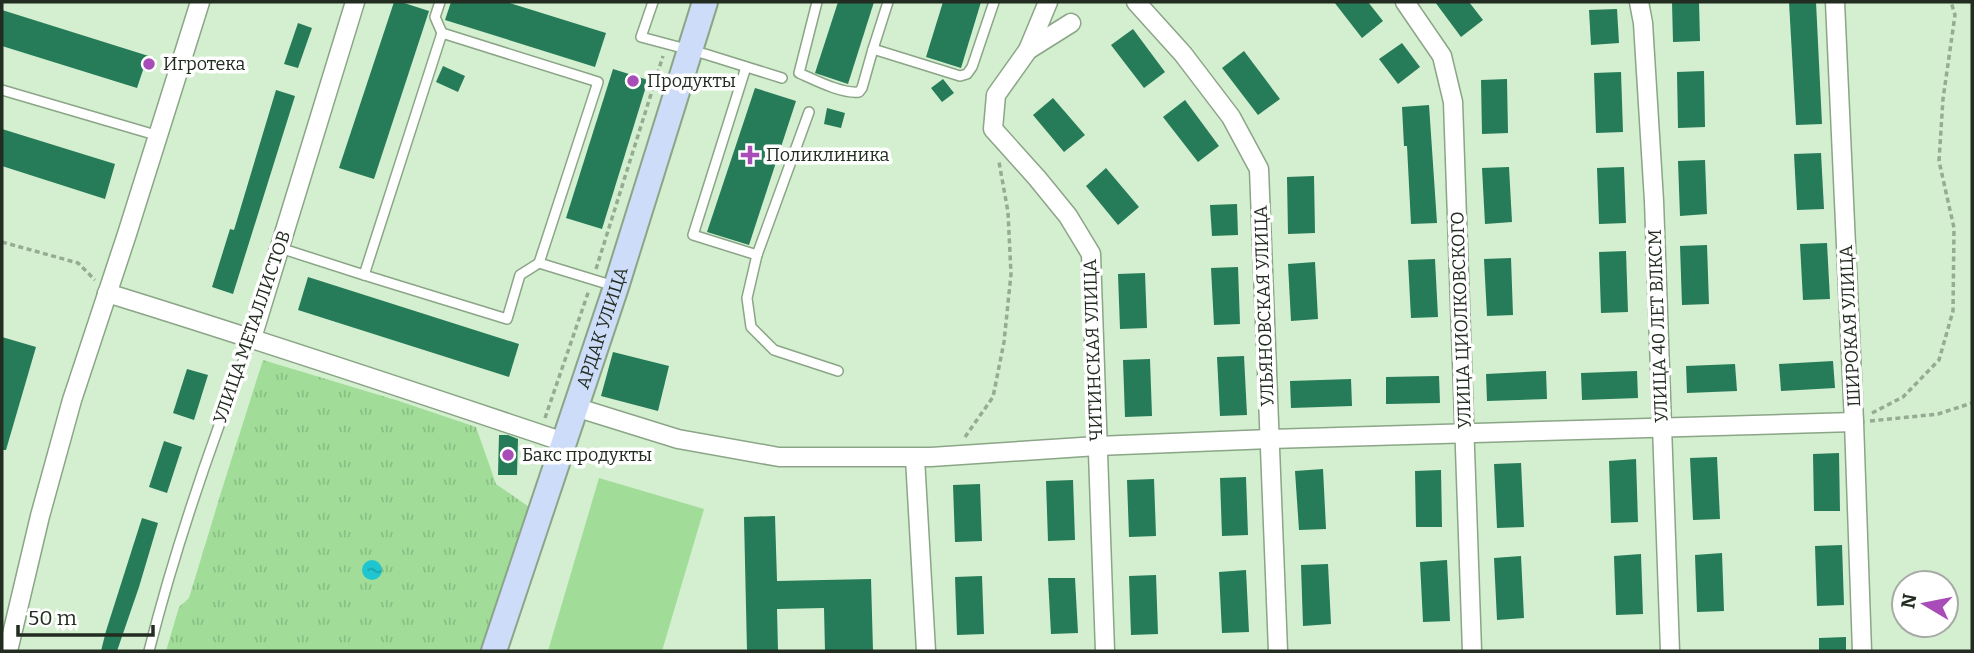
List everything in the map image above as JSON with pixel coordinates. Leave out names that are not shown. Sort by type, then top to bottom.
[{"type":"street","points":[[8,651],[40,516],[72,400],[200,2]]},
{"type":"street","name":"УЛИЦА МЕТАЛЛИСТОВ","points":[[252,338],[355,2]]},
{"type":"street","name":"АРДАК УЛИЦА","points":[[494,651],[575,407],[604,283],[679,47],[705,2]]},
{"type":"street","points":[[993,129],[996,95],[1028,50],[1048,2]]},
{"type":"street","name":"УЛЬЯНОВСКАЯ УЛИЦА","points":[[1136,2],[1183,54],[1231,117],[1259,169],[1278,651]]},
{"type":"street","name":"УЛИЦА ЦИОЛКОВСКОГО","points":[[1405,2],[1442,56],[1453,102],[1472,651]]},
{"type":"street","name":"УЛИЦА 40 ЛЕТ ВЛКСМ","points":[[1639,2],[1643,23],[1654,201],[1670,651]]},
{"type":"street","name":"ШИРОКАЯ УЛИЦА","points":[[1835,2],[1862,651]]},
{"type":"street","points":[[1028,50],[1071,23]]},
{"type":"street","name":"ЧИТИНСКАЯ УЛИЦА","points":[[993,129],[1068,216],[1091,254],[1105,651]]},
{"type":"street","points":[[107,293],[252,338],[564,442]]},
{"type":"street","points":[[575,407],[678,439],[779,457],[948,457],[1097,446],[1270,439],[1854,422]]},
{"type":"street","points":[[915,458],[926,651]]},
{"type":"lane","points":[[364,275],[442,33],[435,17],[440,2]]},
{"type":"lane","points":[[653,2],[641,37],[782,78]]},
{"type":"lane","points":[[817,2],[799,73],[854,93],[862,88],[888,2]]},
{"type":"lane","points":[[873,50],[964,76],[972,67],[994,2]]},
{"type":"lane","points":[[279,247],[507,319],[520,275],[539,264],[598,82],[442,33]]},
{"type":"lane","points":[[746,67],[693,235],[757,255]]},
{"type":"lane","points":[[2,90],[159,136]]},
{"type":"lane","points":[[809,112],[757,255],[747,298],[751,327],[774,350],[838,371]]},
{"type":"lane","points":[[539,264],[604,283]]},
{"type":"lane","name":"УЛИЦА МЕТАЛЛИСТОВ","points":[[149,651],[164,592],[202,470],[252,338]]},
{"type":"path","points":[[1854,422],[1903,397],[1939,360],[1953,311],[1954,228],[1939,161],[1943,99],[1955,15],[1951,2]]},
{"type":"path","points":[[540,434],[604,283],[679,47]]},
{"type":"path","points":[[948,457],[993,397],[1004,342],[1011,274],[1008,212],[993,129]]},
{"type":"path","points":[[2,242],[78,263],[107,293]]},
{"type":"path","points":[[1854,422],[1938,414],[1972,403]]},
{"type":"green space","points":[[263,360],[476,427],[496,484],[529,507],[481,651],[166,651],[179,607],[189,598]]},
{"type":"green space","points":[[599,478],[704,509],[662,651],[548,651]]},
{"type":"water","points":[[372,560],[379,563],[382,570],[379,577],[372,580],[365,577],[362,570],[365,563]]},
{"type":"building","points":[[394,2],[429,11],[374,179],[339,168]]},
{"type":"building","points":[[451,2],[506,2],[606,33],[595,67],[445,20]]},
{"type":"building","points":[[838,2],[874,2],[848,84],[815,73]]},
{"type":"building","points":[[943,2],[981,2],[961,68],[926,57]]},
{"type":"building","points":[[1334,2],[1368,2],[1383,21],[1362,38]]},
{"type":"building","points":[[1435,2],[1469,2],[1483,20],[1461,37]]},
{"type":"building","points":[[1672,2],[1699,2],[1700,41],[1673,42]]},
{"type":"building","points":[[1789,2],[1816,2],[1822,124],[1796,125]]},
{"type":"building","points":[[1617,9],[1619,43],[1591,45],[1589,10]]},
{"type":"building","points":[[2,10],[155,58],[150,72],[143,70],[137,88],[2,46]]},
{"type":"building","points":[[298,23],[312,28],[298,68],[284,64]]},
{"type":"building","points":[[1133,29],[1165,72],[1144,88],[1111,45]]},
{"type":"building","points":[[1402,43],[1420,67],[1398,84],[1379,59]]},
{"type":"building","points":[[1244,51],[1280,99],[1258,115],[1222,68]]},
{"type":"building","points":[[443,66],[465,76],[458,92],[436,82]]},
{"type":"building","points":[[613,69],[648,80],[602,229],[566,218]]},
{"type":"building","points":[[1704,71],[1705,127],[1678,128],[1677,72]]},
{"type":"building","points":[[1621,72],[1623,132],[1596,133],[1594,73]]},
{"type":"building","points":[[943,79],[954,93],[942,102],[931,88]]},
{"type":"building","points":[[1507,79],[1508,133],[1482,134],[1481,80]]},
{"type":"building","points":[[755,88],[796,101],[749,245],[707,232]]},
{"type":"building","points":[[276,90],[295,96],[233,294],[212,287],[230,229],[234,230]]},
{"type":"building","points":[[1053,98],[1085,135],[1064,152],[1033,115]]},
{"type":"building","points":[[1185,100],[1219,146],[1198,162],[1163,117]]},
{"type":"building","points":[[1429,105],[1437,223],[1411,224],[1402,107]]},
{"type":"building","points":[[827,108],[845,113],[841,128],[824,124]]},
{"type":"building","points":[[2,129],[115,164],[105,199],[2,166]]},
{"type":"building","points":[[1821,153],[1824,209],[1797,210],[1794,154]]},
{"type":"building","points":[[1705,160],[1707,214],[1680,216],[1678,161]]},
{"type":"building","points":[[1509,167],[1512,222],[1485,224],[1482,168]]},
{"type":"building","points":[[1624,167],[1626,223],[1599,224],[1597,168]]},
{"type":"building","points":[[1106,168],[1139,207],[1118,225],[1086,186]]},
{"type":"building","points":[[1314,176],[1315,233],[1288,234],[1287,177]]},
{"type":"building","points":[[1237,204],[1238,235],[1212,236],[1210,205]]},
{"type":"building","points":[[1827,243],[1830,299],[1803,300],[1800,244]]},
{"type":"building","points":[[1707,245],[1709,304],[1682,305],[1680,246]]},
{"type":"building","points":[[1626,251],[1628,312],[1601,313],[1599,252]]},
{"type":"building","points":[[1511,258],[1513,315],[1487,316],[1484,259]]},
{"type":"building","points":[[1435,259],[1438,317],[1411,318],[1408,260]]},
{"type":"building","points":[[1315,262],[1318,319],[1291,321],[1288,264]]},
{"type":"building","points":[[1238,267],[1240,324],[1214,325],[1211,268]]},
{"type":"building","points":[[1145,273],[1147,328],[1120,329],[1118,274]]},
{"type":"building","points":[[308,277],[519,344],[509,377],[298,310]]},
{"type":"building","points":[[2,337],[36,347],[6,450],[2,450]]},
{"type":"building","points":[[613,352],[669,366],[658,411],[601,396]]},
{"type":"building","points":[[1244,356],[1247,415],[1220,416],[1217,357]]},
{"type":"building","points":[[1150,359],[1152,416],[1125,417],[1123,360]]},
{"type":"building","points":[[1833,361],[1835,388],[1781,391],[1779,364]]},
{"type":"building","points":[[1735,364],[1737,391],[1687,393],[1686,366]]},
{"type":"building","points":[[187,369],[208,375],[194,420],[173,413]]},
{"type":"building","points":[[1546,371],[1547,399],[1487,401],[1486,374]]},
{"type":"building","points":[[1637,371],[1638,398],[1582,400],[1581,373]]},
{"type":"building","points":[[1439,376],[1440,403],[1386,404],[1386,377]]},
{"type":"building","points":[[1351,379],[1352,406],[1291,408],[1290,381]]},
{"type":"building","name":"Бакс продукты","points":[[499,435],[518,439],[517,475],[498,475]]},
{"type":"building","points":[[164,441],[182,447],[167,493],[149,487]]},
{"type":"building","points":[[1839,453],[1840,511],[1814,511],[1813,454]]},
{"type":"building","points":[[1717,457],[1720,519],[1693,520],[1690,458]]},
{"type":"building","points":[[1636,459],[1638,522],[1611,523],[1609,461]]},
{"type":"building","points":[[1521,463],[1524,527],[1497,528],[1494,464]]},
{"type":"building","points":[[1323,469],[1326,529],[1299,530],[1295,471]]},
{"type":"building","points":[[1441,470],[1442,527],[1416,527],[1415,471]]},
{"type":"building","points":[[1246,477],[1248,535],[1222,536],[1220,478]]},
{"type":"building","points":[[1154,479],[1156,536],[1129,537],[1127,480]]},
{"type":"building","points":[[1073,480],[1075,540],[1048,541],[1046,481]]},
{"type":"building","points":[[980,484],[982,541],[955,542],[953,485]]},
{"type":"building","points":[[775,516],[777,581],[871,579],[873,651],[825,651],[824,608],[777,609],[778,651],[747,651],[744,517]]},
{"type":"building","points":[[142,518],[158,523],[139,587],[117,651],[101,651],[106,631]]},
{"type":"building","points":[[1842,545],[1844,605],[1817,606],[1815,546]]},
{"type":"building","points":[[1722,553],[1724,611],[1697,612],[1695,555]]},
{"type":"building","points":[[1641,554],[1643,614],[1616,615],[1614,556]]},
{"type":"building","points":[[1521,556],[1524,618],[1497,620],[1494,558]]},
{"type":"building","points":[[1447,560],[1450,621],[1423,622],[1420,562]]},
{"type":"building","points":[[1328,564],[1331,624],[1303,626],[1301,565]]},
{"type":"building","points":[[1246,570],[1249,632],[1222,633],[1219,572]]},
{"type":"building","points":[[1156,575],[1158,634],[1131,635],[1129,576]]},
{"type":"building","points":[[982,576],[984,634],[957,635],[955,577]]},
{"type":"building","points":[[1048,578],[1075,578],[1078,633],[1051,634]]},
{"type":"building","points":[[1846,637],[1846,651],[1819,651],[1819,638]]},
{"type":"place","name":"Игротека","points":[[149,64]]},
{"type":"place","name":"Продукты","points":[[633,81]]},
{"type":"place","name":"Поликлиника","points":[[750,155]]},
{"type":"place","name":"Бакс продукты","points":[[508,455]]}]
